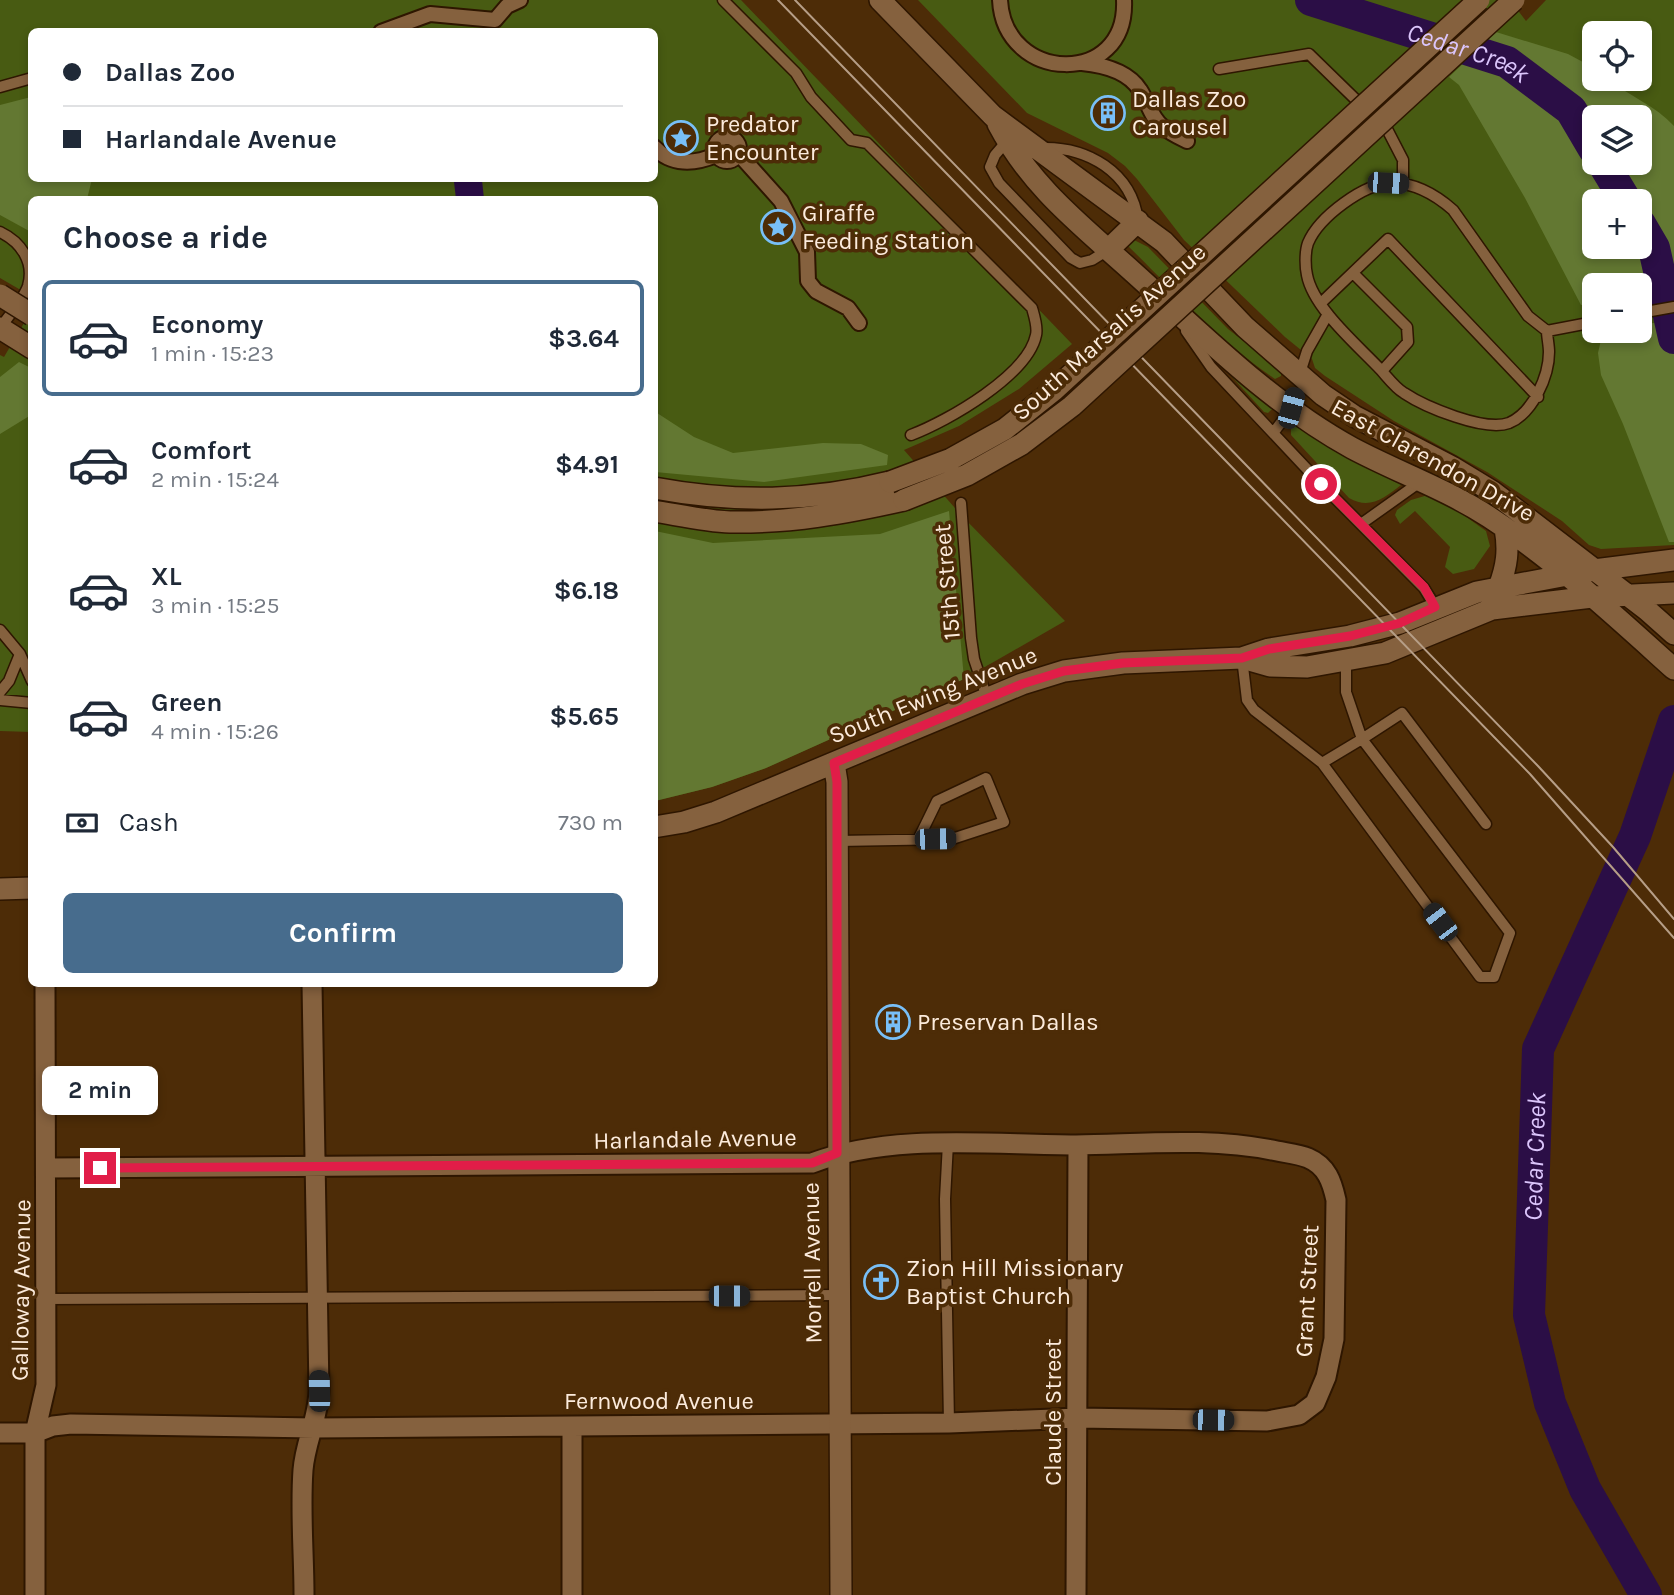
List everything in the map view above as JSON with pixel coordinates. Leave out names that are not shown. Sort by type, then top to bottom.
[{"type":"street","points":[[423,0],[430,14]]},
{"type":"street","points":[[392,28],[430,14],[499,26],[507,6],[520,0]]},
{"type":"street","name":"East Clarendon Drive","points":[[880,0],[993,116],[1164,242],[1245,327],[1323,395],[1493,492],[1674,634]]},
{"type":"street","points":[[1000,0],[1002,19],[1022,49],[1044,61],[1056,64],[1102,65],[1122,74],[1139,88],[1162,127],[1187,141]]},
{"type":"street","points":[[1081,63],[1104,53],[1113,44],[1123,23],[1124,0]]},
{"type":"street","name":"South Marsalis Avenue","points":[[658,489],[740,499],[800,498],[853,491],[890,482],[951,459],[1005,429],[1054,390],[1479,0]]},
{"type":"street","name":"South Marsalis Avenue","points":[[658,512],[728,522],[790,520],[850,512],[904,500],[967,475],[1022,444],[1072,405],[1514,0]]},
{"type":"street","name":"East Clarendon Drive","points":[[993,116],[1031,177],[1108,250],[1241,368],[1291,408],[1351,447],[1452,496],[1505,528],[1568,575],[1674,668]]},
{"type":"street","points":[[716,155],[716,143],[726,136],[737,141],[738,153],[780,201],[807,252],[808,281],[816,291],[848,309],[859,323]]},
{"type":"street","points":[[658,150],[672,159],[687,162],[702,161],[716,155]]},
{"type":"street","points":[[716,155],[730,160],[738,153]]},
{"type":"street","points":[[1108,250],[1138,221]]},
{"type":"street","points":[[0,295],[28,312]]},
{"type":"street","points":[[0,328],[28,346]]},
{"type":"street","points":[[1291,408],[1300,375]]},
{"type":"street","points":[[1499,587],[1507,566],[1505,528]]},
{"type":"street","name":"South Ewing Avenue","points":[[658,826],[716,812],[987,698],[1064,671],[1123,663],[1242,658],[1269,649],[1350,636],[1400,623],[1435,607],[1499,587],[1594,570],[1674,560]]},
{"type":"street","name":"South Ewing Avenue","points":[[1242,658],[1270,666],[1307,667],[1385,653],[1492,609],[1592,597],[1674,593]]},
{"type":"street","name":"Morrell Avenue","points":[[834,763],[837,782],[841,1595]]},
{"type":"street","points":[[0,888],[28,888]]},
{"type":"street","name":"Galloway Avenue","points":[[35,1595],[35,1433],[46,1385],[45,987]]},
{"type":"street","points":[[304,1595],[303,1470],[314,1428],[319,1391],[312,987]]},
{"type":"street","name":"Harlandale Avenue","points":[[47,1168],[812,1163],[837,1153],[858,1149],[948,1143],[1078,1145],[1179,1140],[1258,1147],[1309,1158],[1325,1170],[1332,1180]]},
{"type":"street","name":"Claude Street","points":[[1076,1595],[1078,1145]]},
{"type":"street","name":"Grant Street","points":[[1315,1402],[1326,1377],[1334,1339],[1336,1200],[1332,1180]]},
{"type":"street","name":"Fernwood Avenue","points":[[0,1433],[35,1433],[52,1426],[71,1424],[314,1428],[949,1423],[1078,1418],[1267,1421],[1299,1415],[1315,1402]]},
{"type":"street","points":[[572,1426],[572,1595]]},
{"type":"lane","points":[[723,0],[796,73],[811,97],[851,140],[867,143],[1032,307],[1037,333],[1025,360],[962,409],[933,427],[911,435]]},
{"type":"lane","points":[[1219,69],[1309,54],[1388,131],[1403,160],[1403,183]]},
{"type":"lane","points":[[0,87],[28,79]]},
{"type":"lane","points":[[1007,141],[995,155],[990,167],[999,183],[1071,258],[1080,263],[1092,260],[1108,250]]},
{"type":"lane","points":[[1388,183],[1403,183],[1416,186],[1441,199],[1453,211],[1528,316],[1546,331],[1549,352],[1538,397],[1521,416],[1509,423],[1494,425],[1446,414],[1402,392],[1328,314],[1307,276],[1308,244],[1320,225],[1363,190],[1388,183]]},
{"type":"lane","points":[[0,232],[18,242],[28,260]]},
{"type":"lane","points":[[1321,303],[1388,239],[1538,397]]},
{"type":"lane","points":[[1353,273],[1407,327],[1408,342],[1382,371]]},
{"type":"lane","points":[[0,328],[27,287],[28,279]]},
{"type":"lane","points":[[1166,302],[1211,367],[1424,587],[1447,626]]},
{"type":"lane","points":[[1652,311],[1674,307]]},
{"type":"lane","points":[[1300,375],[1307,351],[1328,314]]},
{"type":"lane","points":[[1546,331],[1582,324]]},
{"type":"lane","points":[[1274,432],[1291,408]]},
{"type":"lane","points":[[1361,524],[1421,481]]},
{"type":"lane","name":"15th Street","points":[[961,503],[971,638],[974,659],[987,698]]},
{"type":"lane","points":[[0,630],[20,654],[28,672]]},
{"type":"lane","points":[[0,692],[9,681],[20,654]]},
{"type":"lane","points":[[1242,658],[1247,700],[1254,710],[1322,763],[1480,977],[1494,977],[1510,933],[1362,739],[1346,692],[1346,661]]},
{"type":"lane","points":[[0,700],[28,702]]},
{"type":"lane","points":[[1322,763],[1402,713],[1486,824]]},
{"type":"lane","points":[[837,841],[952,839],[1004,822],[985,778],[937,801],[918,839]]},
{"type":"lane","points":[[948,1143],[945,1199],[949,1423]]},
{"type":"lane","points":[[47,1299],[839,1295]]},
{"type":"green space","points":[[0,0],[741,0],[1072,344],[1019,389],[959,426],[904,450],[962,516],[1065,621],[964,679],[766,768],[712,787],[658,800],[658,196],[28,196],[28,294],[0,278]]},
{"type":"green space","points":[[918,0],[1510,0],[1526,21],[1546,0],[1674,0],[1674,545],[1601,549],[1589,545],[1562,521],[1487,472],[1394,421],[1325,376],[1315,368],[1312,359],[1285,337],[1184,240],[1137,179],[1108,153],[1027,113]]},
{"type":"green space","points":[[1496,32],[1568,54],[1582,62],[1582,91],[1625,91],[1648,105],[1582,105],[1582,175],[1652,175],[1652,108],[1667,119],[1674,126],[1674,285],[1652,290],[1652,273],[1582,273],[1581,305],[1525,198],[1459,85],[1449,77]]},
{"type":"green space","points":[[28,98],[28,182],[91,182],[88,196],[28,196],[28,230],[0,215],[0,105]]},
{"type":"green space","points":[[1134,240],[1148,247],[1228,329],[1281,370],[1281,376],[1275,379],[1216,332],[1125,243]]},
{"type":"green space","points":[[28,316],[28,732],[0,731],[0,355],[4,357]]},
{"type":"green space","points":[[1674,320],[1674,542],[1669,542],[1601,375],[1598,353],[1600,343],[1652,343],[1652,323]]},
{"type":"green space","points":[[19,362],[28,366],[28,417],[0,434],[0,377]]},
{"type":"green space","points":[[1221,365],[1273,408],[1268,413],[1264,412]]},
{"type":"green space","points":[[658,414],[694,437],[733,453],[823,443],[861,444],[888,455],[887,465],[764,482],[658,472]]},
{"type":"green space","points":[[1300,423],[1400,481],[1401,485],[1383,498],[1370,503],[1349,498],[1291,435],[1291,429]]},
{"type":"green space","points":[[1428,495],[1451,506],[1486,531],[1490,546],[1474,569],[1453,574],[1445,567],[1450,547],[1415,511],[1400,524],[1395,515],[1397,510],[1411,500]]},
{"type":"green space","points":[[949,511],[964,679],[766,768],[712,787],[658,800],[658,532],[713,543],[880,534]]},
{"type":"shaded area","points":[[454,182],[482,182],[484,196],[456,196]]},
{"type":"waterway","name":"Cedar Creek","points":[[1311,0],[1507,62],[1571,110],[1582,129]]},
{"type":"waterway","name":"Cedar Creek","points":[[1610,175],[1619,189]]},
{"type":"waterway","name":"Cedar Creek","points":[[1652,245],[1674,338]]},
{"type":"waterway","name":"Cedar Creek","points":[[1646,1595],[1585,1489],[1550,1403],[1529,1315],[1538,1049],[1635,836],[1674,721]]},
{"type":"tram line","points":[[778,0],[1530,774],[1674,938]]},
{"type":"tram line","points":[[795,0],[1538,766],[1613,847],[1674,919]]},
{"type":"place","name":"Dallas Zoo Carousel","points":[[1108,113]]},
{"type":"place","name":"Predator Encounter","points":[[681,138]]},
{"type":"place","name":"Giraffe Feeding Station","points":[[778,227]]},
{"type":"place","name":"Preservan Dallas","points":[[893,1022]]},
{"type":"place","name":"Zion Hill Missionary Baptist Church","points":[[881,1282]]},
{"type":"route","points":[[100,1168],[812,1163],[837,1153],[837,782],[834,763],[1022,684],[1064,671],[1123,663],[1242,658],[1269,649],[1350,636],[1400,623],[1435,607],[1424,587],[1321,484]]}]
